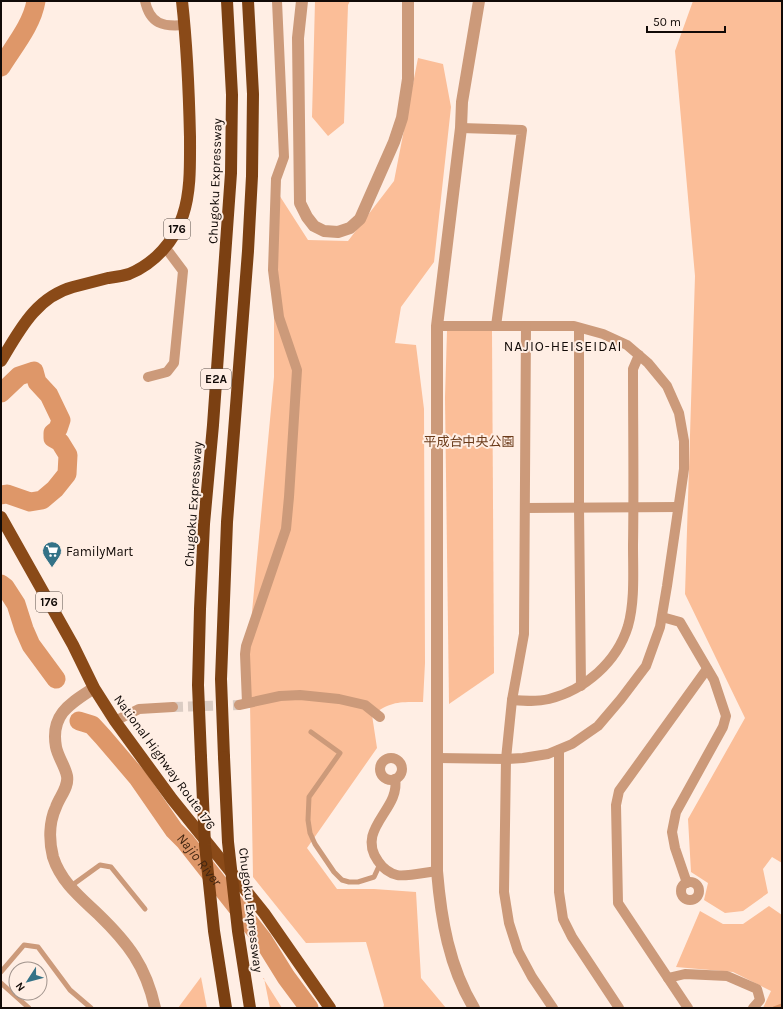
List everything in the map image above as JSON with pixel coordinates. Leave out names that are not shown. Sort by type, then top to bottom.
[{"type":"highway","name":"176","points":[[1,361],[18,332],[32,313],[52,297],[71,288],[127,274],[145,265],[162,251],[178,228],[186,203],[190,168],[189,109],[182,1]]},
{"type":"highway","name":"Chugoku Expressway","points":[[226,1008],[214,931],[205,845],[198,685],[204,524],[214,410],[231,173],[232,95],[227,1]]},
{"type":"highway","name":"Chugoku Expressway","points":[[248,1],[253,94],[252,176],[248,251],[226,530],[221,679],[228,842],[238,931],[250,1008]]},
{"type":"highway","name":"National Highway Route 176","points":[[1,517],[73,645],[94,688],[115,721],[172,799],[264,913],[330,1008]]},
{"type":"street","points":[[145,1],[151,18],[158,23],[171,26],[184,25]]},
{"type":"street","points":[[277,1],[284,157],[276,179],[273,270],[279,317],[297,370],[286,529],[246,646],[243,704],[280,696],[300,695],[339,699],[365,705],[380,716]]},
{"type":"street","points":[[302,1],[298,38],[300,203],[307,217],[314,226],[324,232],[338,232],[350,228],[360,219],[394,142],[400,124],[408,79],[408,1]]},
{"type":"street","points":[[474,1008],[468,998],[454,964],[444,928],[437,872],[437,326],[461,128],[462,102],[479,1]]},
{"type":"street","points":[[461,128],[522,130],[496,326]]},
{"type":"street","points":[[148,377],[167,372],[174,364],[183,271],[165,247]]},
{"type":"street","points":[[437,326],[574,326],[603,334],[627,345],[648,363],[667,386],[679,414],[684,441],[684,469],[660,627],[646,666],[621,699],[598,726],[572,744],[548,754],[506,759],[438,758]]},
{"type":"street","points":[[526,326],[524,634],[512,700],[506,759],[504,892],[509,924],[518,951],[532,977],[553,1008]]},
{"type":"street","points":[[579,328],[581,686]]},
{"type":"street","points":[[512,700],[531,702],[548,699],[567,693],[581,686],[597,674],[610,660],[620,646],[628,627],[632,605],[634,507],[633,369],[639,355]]},
{"type":"street","points":[[525,508],[678,507]]},
{"type":"street","points":[[662,616],[680,622],[714,680],[726,716],[723,727],[676,812],[672,832],[675,848],[687,883]]},
{"type":"street","points":[[688,1008],[618,903],[616,805],[619,791],[707,669]]},
{"type":"street","points":[[94,688],[68,705],[62,713],[58,724],[56,748],[67,776],[66,786],[52,818],[50,829],[51,843],[54,858],[64,879],[128,946],[146,975],[155,1008]]},
{"type":"street","points":[[115,721],[139,709],[174,706]]},
{"type":"street","points":[[558,750],[559,892],[563,919],[572,937],[618,1008]]},
{"type":"street","points":[[395,779],[396,786],[394,796],[372,834],[371,843],[375,857],[382,867],[398,876],[437,872]]},
{"type":"street","points":[[668,978],[685,974],[727,976],[757,989],[760,1000],[754,1008]]},
{"type":"lane","points":[[311,732],[340,753],[309,797],[308,820],[310,833],[315,844],[334,872],[342,880],[358,882],[374,877],[380,864]]},
{"type":"lane","points":[[70,887],[100,865],[111,867],[145,909]]},
{"type":"lane","points":[[1,972],[24,945],[38,947],[70,990],[91,1008]]},
{"type":"lane","points":[[1,983],[30,1008]]},
{"type":"green space","points":[[315,1],[350,1],[348,5],[344,123],[328,136],[312,117]]},
{"type":"green space","points":[[693,1],[782,1],[782,863],[772,857],[763,869],[768,893],[743,911],[725,913],[704,900],[708,883],[691,872],[688,819],[745,718],[685,594],[695,276],[675,51]]},
{"type":"green space","points":[[418,58],[443,64],[451,107],[434,262],[401,307],[395,343],[416,345],[424,409],[425,663],[423,702],[396,703],[385,707],[372,715],[377,748],[307,848],[337,889],[374,889],[416,892],[421,978],[446,1008],[383,1008],[384,1005],[366,942],[306,943],[253,877],[249,644],[274,377],[274,187],[308,240],[348,241],[394,181]]},
{"type":"green space","name":"平成台中央公園","points":[[447,331],[492,331],[494,673],[449,704],[445,398]]},
{"type":"green space","points":[[769,906],[782,915],[782,1008],[763,1008],[771,991],[733,972],[676,967],[700,911],[723,924],[743,924]]},
{"type":"green space","points":[[201,977],[207,1008],[178,1008]]},
{"type":"green space","points":[[264,980],[282,1008],[270,1008]]},
{"type":"waterway","name":"Najio River","points":[[1,67],[27,27],[36,1]]},
{"type":"waterway","name":"Najio River","points":[[1,393],[19,376],[34,371],[37,382],[49,395],[61,420],[58,429],[53,433],[53,438],[60,442],[68,455],[67,474],[55,489],[42,500],[30,502],[7,494],[1,495]]},
{"type":"waterway","name":"Najio River","points":[[1,584],[5,587],[16,604],[31,645],[56,679]]},
{"type":"waterway","name":"Najio River","points":[[79,721],[92,725],[138,778],[174,830],[185,841],[263,940],[286,977],[309,1008]]},
{"type":"waterway","points":[[774,1008],[782,1005]]},
{"type":"tunnel","points":[[173,707],[239,705]]},
{"type":"place","name":"FamilyMart","points":[[52,568]]},
{"type":"district","name":"NAJIO-HEISEIDAI","points":[[563,346]]}]
